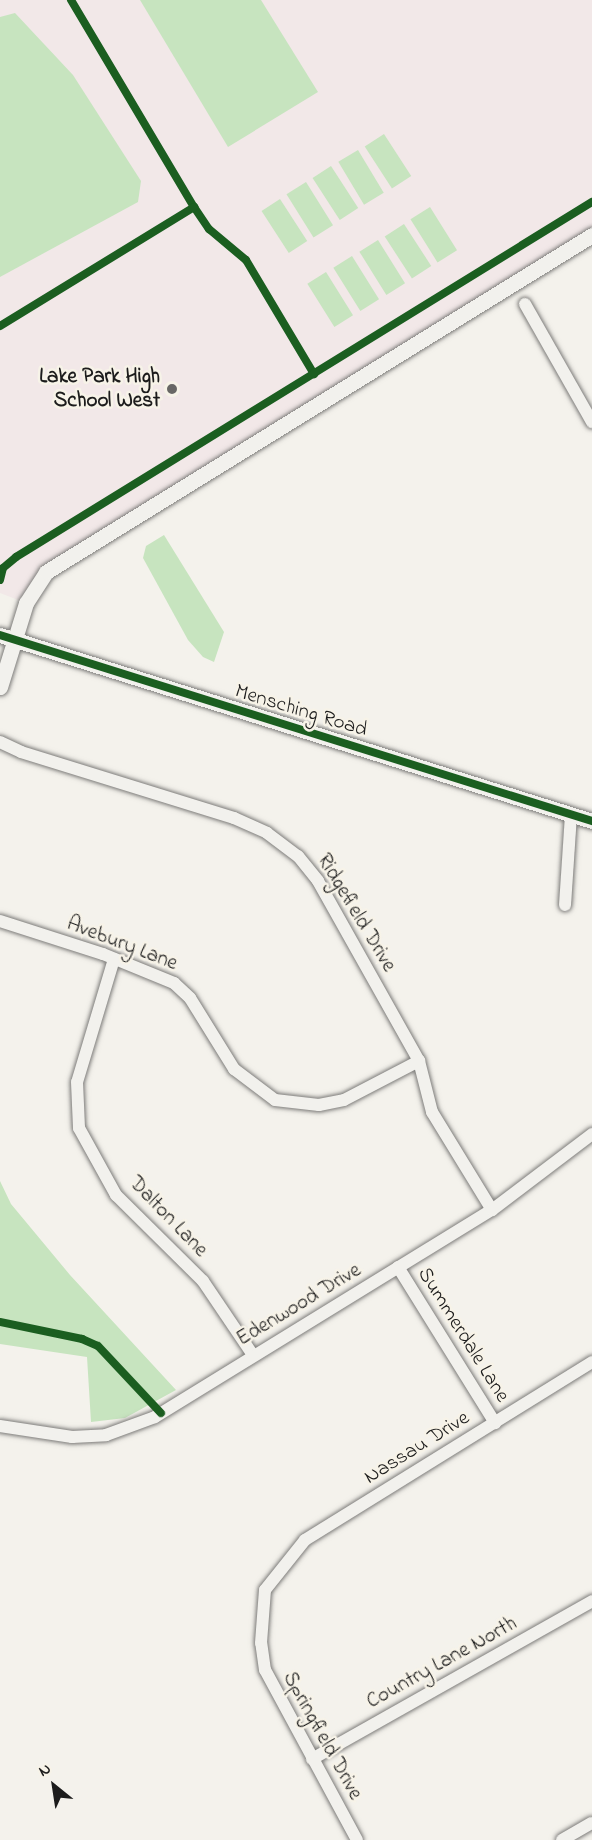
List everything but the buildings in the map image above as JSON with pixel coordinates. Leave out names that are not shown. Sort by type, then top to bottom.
[{"type":"street","points":[[0,687],[26,603],[46,572],[592,235]]},
{"type":"street","points":[[525,304],[592,422]]},
{"type":"street","name":"Mensching Road","points":[[0,635],[592,820]]},
{"type":"street","name":"Ridgefield Drive","points":[[0,742],[21,752],[234,819],[287,846],[318,881],[419,1061],[432,1112],[492,1210]]},
{"type":"street","points":[[565,905],[570,814]]},
{"type":"street","name":"Avebury Lane","points":[[0,921],[114,959],[174,983],[190,998],[234,1069],[275,1100],[319,1105],[344,1100],[419,1061]]},
{"type":"street","name":"Dalton Lane","points":[[114,959],[77,1082],[79,1128],[116,1195],[204,1281],[253,1355]]},
{"type":"street","name":"Edenwood Drive","points":[[0,1426],[72,1437],[106,1435],[133,1427],[492,1210],[592,1134]]},
{"type":"street","name":"Summerdale Lane","points":[[398,1267],[495,1423]]},
{"type":"street","name":"Nassau Drive","points":[[273,1578],[305,1540],[592,1362]]},
{"type":"street","name":"Springfield Drive","points":[[273,1578],[265,1590],[261,1628],[265,1670],[357,1840]]},
{"type":"street","name":"Country Lane North","points":[[312,1759],[592,1601]]},
{"type":"street","points":[[562,1840],[592,1823]]},
{"type":"shaded area","name":"Lake Park High School West","points":[[0,0],[592,0],[592,237],[46,572],[26,603],[0,593]]},
{"type":"green space","points":[[140,0],[261,0],[318,92],[228,147]]},
{"type":"green space","points":[[15,13],[73,75],[141,181],[138,202],[0,277],[0,17]]},
{"type":"green space","points":[[384,134],[411,176],[392,188],[365,147]]},
{"type":"green space","points":[[358,150],[384,193],[364,205],[338,162]]},
{"type":"green space","points":[[331,166],[358,208],[340,220],[313,178]]},
{"type":"green space","points":[[306,182],[333,225],[314,237],[286,194]]},
{"type":"green space","points":[[280,199],[307,241],[289,253],[262,211]]},
{"type":"green space","points":[[430,207],[457,250],[438,262],[410,219]]},
{"type":"green space","points":[[404,224],[431,266],[412,278],[385,237]]},
{"type":"green space","points":[[378,240],[405,283],[386,295],[359,252]]},
{"type":"green space","points":[[352,256],[379,299],[360,311],[333,268]]},
{"type":"green space","points":[[326,272],[353,315],[334,327],[307,284]]},
{"type":"green space","points":[[164,535],[224,632],[214,662],[203,657],[188,640],[143,558],[146,546]]},
{"type":"green space","points":[[0,1181],[11,1204],[70,1275],[176,1390],[125,1418],[91,1422],[87,1357],[0,1344]]},
{"type":"cycle path","points":[[71,0],[194,207],[209,229],[246,260],[314,374]]},
{"type":"cycle path","points":[[0,580],[3,568],[16,557],[592,202]]},
{"type":"cycle path","points":[[0,326],[194,207]]},
{"type":"cycle path","points":[[0,635],[592,821]]},
{"type":"cycle path","points":[[0,1322],[82,1339],[98,1346],[161,1413]]},
{"type":"place","name":"Lake Park High School West","points":[[172,389]]}]
